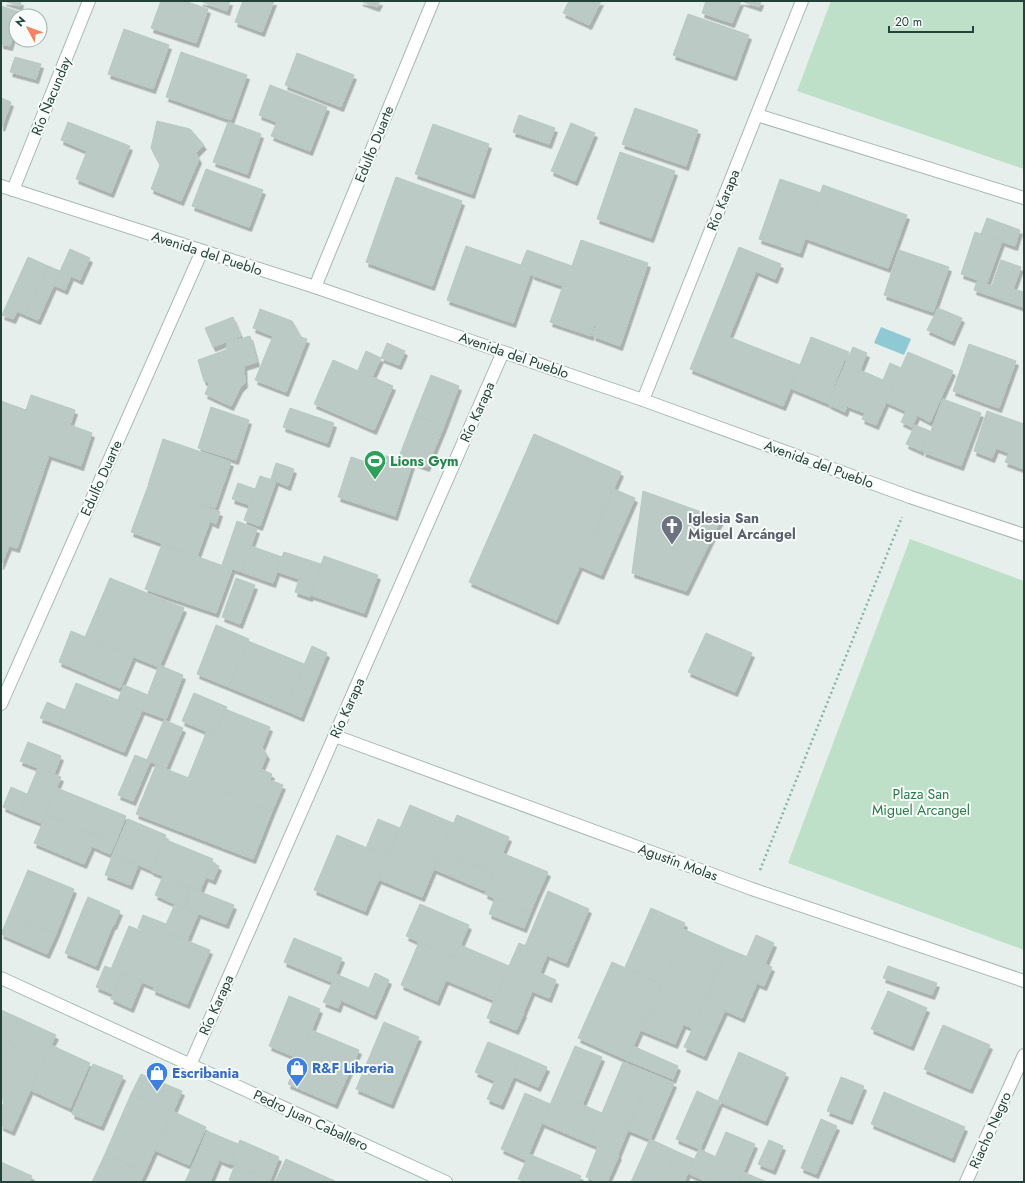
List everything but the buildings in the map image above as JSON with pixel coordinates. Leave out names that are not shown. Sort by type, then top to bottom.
[{"type":"street","name":"Río Ñacunday","points":[[13,190],[89,1]]},
{"type":"street","name":"Edulfo Duarte","points":[[315,287],[432,1]]},
{"type":"street","name":"Río Karapa","points":[[644,400],[802,1]]},
{"type":"street","points":[[757,115],[1024,198]]},
{"type":"street","name":"Avenida del Pueblo","points":[[1,186],[315,287],[644,400],[910,497],[1024,534]]},
{"type":"street","name":"Edulfo Duarte","points":[[1,704],[202,251]]},
{"type":"street","name":"Río Karapa","points":[[190,1065],[503,352]]},
{"type":"street","name":"Agustín Molas","points":[[335,736],[752,889],[1024,981]]},
{"type":"street","name":"Pedro Juan Caballero","points":[[1,978],[446,1182]]},
{"type":"street","name":"Riacho Negro","points":[[966,1182],[1024,1055]]},
{"type":"path","points":[[752,889],[910,497]]},
{"type":"green space","points":[[831,1],[1024,1],[1024,169],[797,91]]},
{"type":"green space","name":"Plaza San Miguel Arcangel","points":[[910,539],[1024,581],[1024,950],[788,863]]},
{"type":"water","points":[[881,327],[911,339],[904,355],[874,343]]},
{"type":"place","name":"Lions Gym","points":[[375,480]]},
{"type":"place","name":"Iglesia San Miguel Arcángel","points":[[672,546]]},
{"type":"place","name":"R&F Libreria","points":[[297,1088]]},
{"type":"place","name":"Escribania","points":[[157,1092]]}]
